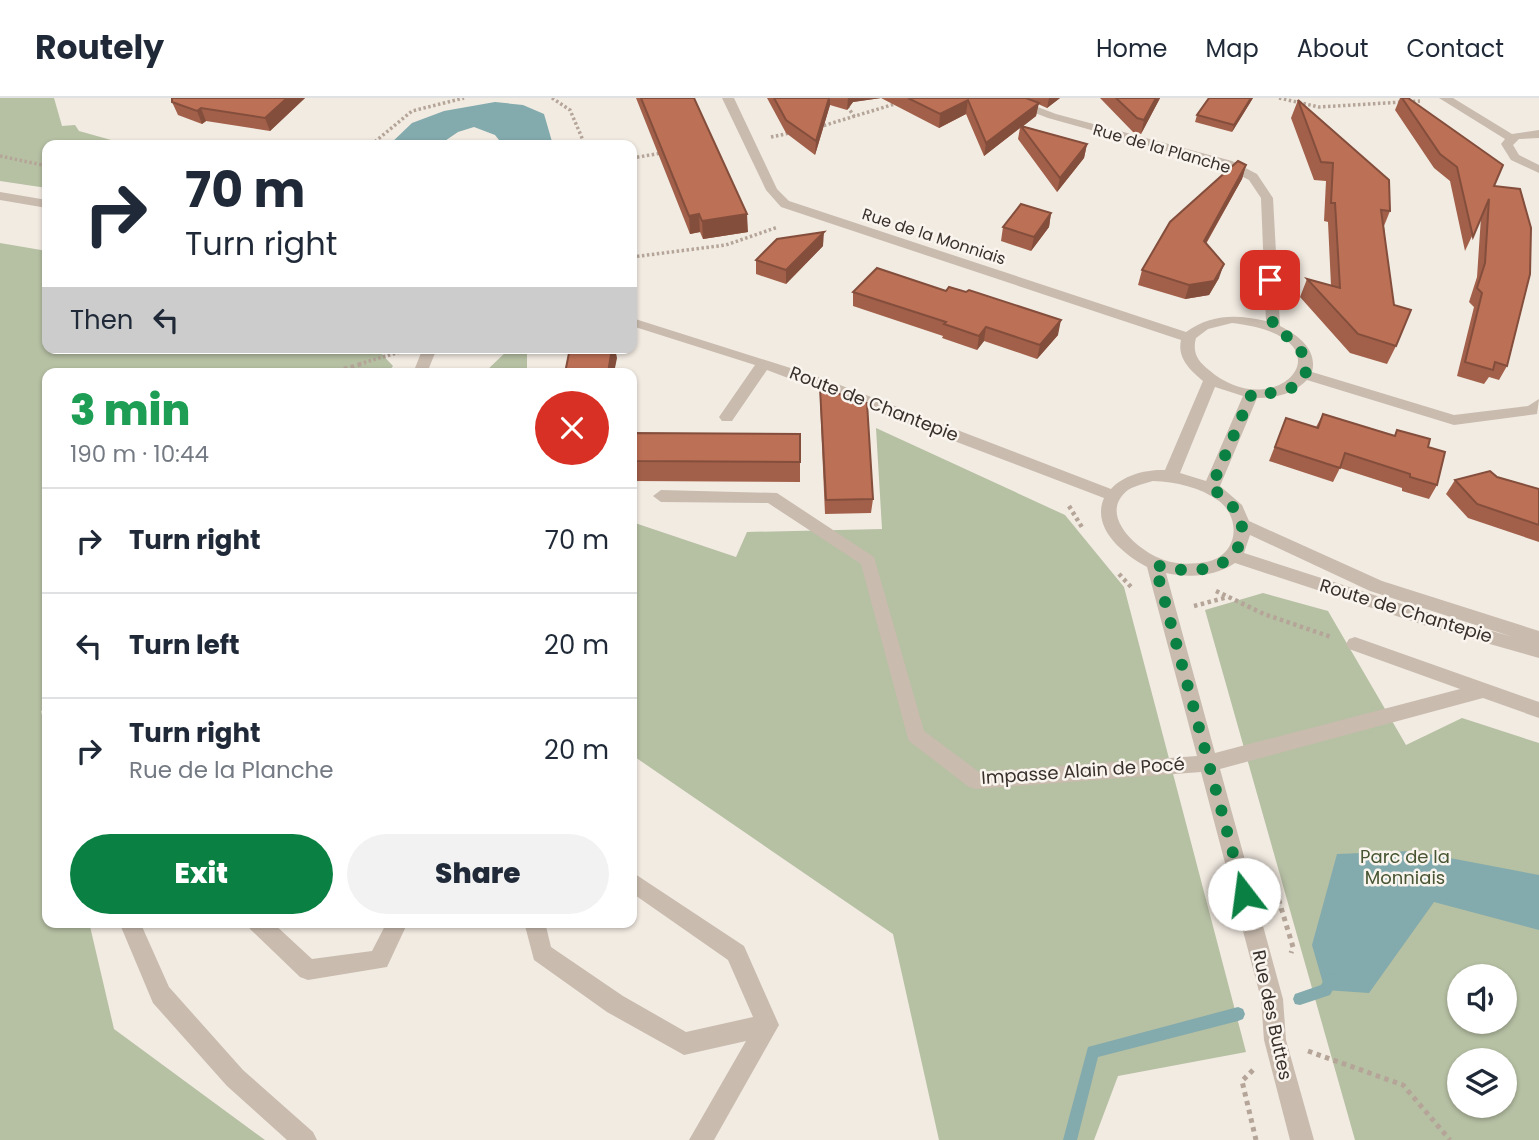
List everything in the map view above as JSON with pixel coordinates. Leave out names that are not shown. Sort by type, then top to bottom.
[{"type":"street","name":"Rue de la Monniais","points":[[729,98],[772,190],[785,204],[1188,337]]},
{"type":"street","name":"Rue de la Planche","points":[[1003,98],[1052,116],[1228,164],[1253,177],[1268,198],[1273,327]]},
{"type":"street","points":[[1449,101],[1511,138]]},
{"type":"street","points":[[1539,134],[1511,138],[1507,144],[1508,150],[1516,159],[1539,169]]},
{"type":"street","points":[[0,196],[42,203]]},
{"type":"street","points":[[1232,318],[1273,327],[1291,338],[1302,350],[1307,363],[1305,375],[1298,383],[1283,391],[1242,392],[1211,380],[1190,362],[1186,348],[1188,337],[1199,327],[1232,318]]},
{"type":"street","name":"Route de Chantepie","points":[[637,324],[858,395],[1112,495]]},
{"type":"street","points":[[727,417],[764,363]]},
{"type":"street","points":[[1305,375],[1454,420],[1532,410],[1539,404]]},
{"type":"street","points":[[1171,475],[1211,380]]},
{"type":"street","points":[[1211,488],[1252,393]]},
{"type":"street","points":[[1171,475],[1192,479],[1211,488],[1236,510],[1242,524],[1243,536],[1233,556],[1222,564],[1199,570],[1155,565],[1135,555],[1119,541],[1109,525],[1107,509],[1112,495],[1122,485],[1136,478],[1171,475]]},
{"type":"street","name":"Impasse Alain de Pocé","points":[[661,496],[771,497],[867,561],[916,735],[976,781],[1209,763],[1480,691]]},
{"type":"street","name":"Route de Chantepie","points":[[1242,524],[1376,586],[1539,638]]},
{"type":"street","name":"Route de Chantepie","points":[[1233,556],[1433,621],[1539,652]]},
{"type":"street","name":"Rue des Buttes","points":[[1155,565],[1272,999],[1275,1040],[1302,1140]]},
{"type":"street","points":[[1355,645],[1539,710]]},
{"type":"street","points":[[637,884],[736,953],[768,1025]]},
{"type":"street","points":[[132,928],[161,995],[235,1078],[305,1140]]},
{"type":"street","points":[[263,928],[308,970],[379,960],[395,928]]},
{"type":"street","points":[[536,928],[542,953],[615,1004],[684,1044],[768,1025]]},
{"type":"street","points":[[701,1140],[768,1025]]},
{"type":"path","points":[[376,140],[397,119],[424,104],[464,98]]},
{"type":"path","points":[[552,98],[570,110],[583,140]]},
{"type":"path","points":[[842,98],[855,118]]},
{"type":"path","points":[[1279,98],[1319,107],[1449,101]]},
{"type":"path","points":[[814,128],[855,118],[901,102]]},
{"type":"path","points":[[750,141],[802,131]]},
{"type":"path","points":[[637,157],[671,152]]},
{"type":"path","points":[[0,156],[42,165]]},
{"type":"path","points":[[637,256],[726,245],[777,227],[804,212]]},
{"type":"path","points":[[347,368],[394,354]]},
{"type":"path","points":[[1195,607],[1228,597],[1264,614],[1355,645]]},
{"type":"path","points":[[1275,1040],[1402,1085],[1451,1140]]},
{"type":"green space","points":[[0,98],[54,98],[62,126],[75,125],[79,131],[111,140],[42,140],[42,187],[0,181]]},
{"type":"green space","points":[[0,243],[42,250],[42,354],[382,354],[393,366],[42,368],[42,928],[90,928],[114,1029],[265,1140],[0,1140]]},
{"type":"green space","points":[[504,354],[527,354],[527,368],[489,368]]},
{"type":"green space","points":[[876,428],[1065,515],[1124,587],[1246,1052],[1118,1076],[1094,1140],[939,1140],[893,934],[637,758],[637,524],[736,557],[747,532],[882,529]]},
{"type":"green space","name":"Parc de la Monniais","points":[[1263,593],[1328,611],[1406,745],[1462,718],[1539,743],[1539,1140],[1355,1140],[1205,610]]},
{"type":"water","points":[[495,102],[523,105],[544,114],[552,140],[499,140],[495,135],[474,127],[458,132],[446,140],[394,140],[412,123],[444,111]]},
{"type":"water","points":[[1413,851],[1539,875],[1539,930],[1434,902],[1369,993],[1325,990],[1312,945],[1337,854]]},
{"type":"building","points":[[172,98],[287,98],[265,118],[201,108],[197,111],[172,102]]},
{"type":"building","points":[[641,98],[694,98],[747,214],[702,221],[699,214],[689,216]]},
{"type":"building","points":[[774,98],[829,98],[816,141],[786,120]]},
{"type":"building","points":[[908,98],[1026,98],[1039,103],[986,143],[968,100],[940,114]]},
{"type":"building","points":[[1116,98],[1156,98],[1144,120],[1137,118]]},
{"type":"building","points":[[1209,98],[1251,98],[1234,125],[1197,115]]},
{"type":"building","points":[[1402,98],[1408,98],[1503,165],[1494,186],[1520,189],[1531,228],[1530,274],[1507,366],[1495,362],[1493,370],[1465,362],[1482,293],[1477,288],[1485,263],[1489,199],[1473,237],[1457,167],[1440,154]]},
{"type":"building","points":[[1298,100],[1389,180],[1390,211],[1381,210],[1394,305],[1411,310],[1396,346],[1358,334],[1307,279],[1340,288],[1335,203],[1331,203],[1333,163],[1321,162]]},
{"type":"building","points":[[1021,126],[1087,144],[1060,178]]},
{"type":"building","points":[[1238,161],[1246,165],[1204,241],[1224,264],[1214,281],[1189,285],[1142,270],[1170,222]]},
{"type":"building","points":[[1021,204],[1051,213],[1034,237],[1003,227]]},
{"type":"building","points":[[824,232],[786,270],[756,260],[777,239]]},
{"type":"building","points":[[877,268],[946,291],[949,287],[966,292],[969,290],[1061,320],[1040,345],[986,327],[979,336],[944,324],[946,322],[853,292]]},
{"type":"building","points":[[569,354],[611,354],[609,368],[566,368]]},
{"type":"building","points":[[820,388],[867,403],[873,499],[826,500]]},
{"type":"building","points":[[1323,414],[1395,436],[1397,430],[1430,439],[1428,447],[1445,452],[1437,485],[1345,453],[1340,468],[1275,447],[1286,418],[1318,428]]},
{"type":"building","points":[[637,433],[800,434],[800,462],[637,461]]},
{"type":"building","points":[[1490,471],[1497,477],[1539,489],[1539,525],[1477,504],[1455,480]]},
{"type":"waterway","points":[[1300,999],[1325,990],[1332,979]]},
{"type":"waterway","points":[[1070,1140],[1093,1052],[1238,1014]]},
{"type":"route","points":[[1244,894],[1155,565],[1190,571],[1207,569],[1222,564],[1233,556],[1240,546],[1242,524],[1236,510],[1211,488],[1252,393],[1283,391],[1298,383],[1305,375],[1307,363],[1302,350],[1291,338],[1273,327],[1270,280]]}]
